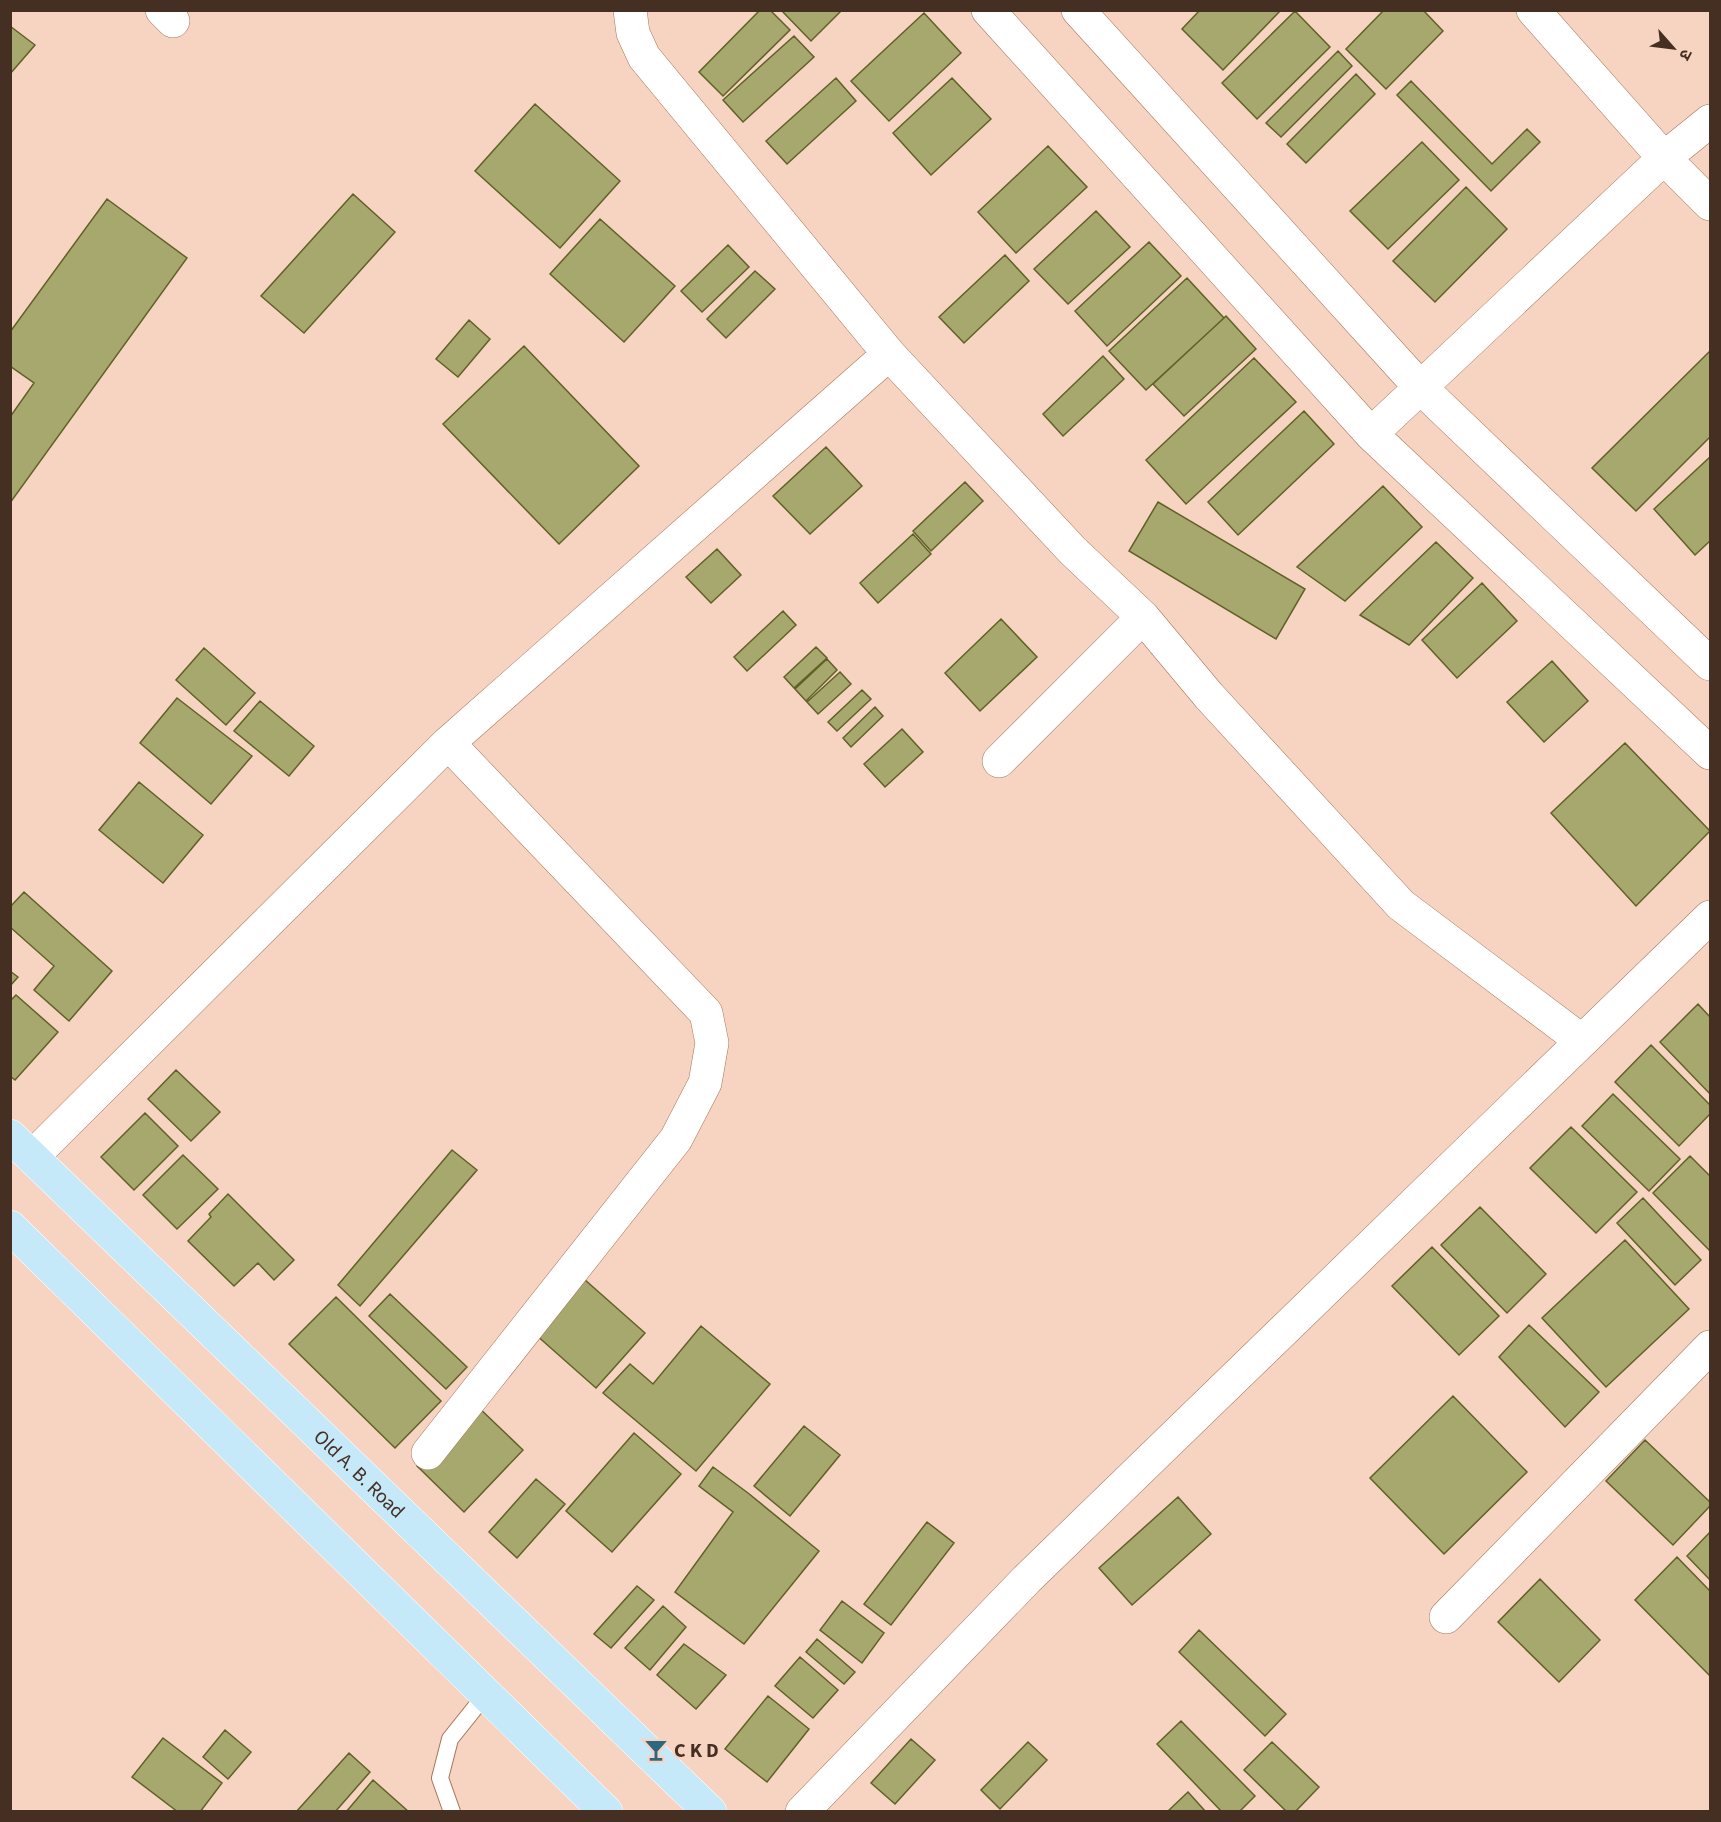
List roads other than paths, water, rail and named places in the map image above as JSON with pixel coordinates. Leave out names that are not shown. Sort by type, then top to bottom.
[{"type":"main road","name":"Old A. B. Road","points":[[21,1146],[710,1812]]},
{"type":"main road","points":[[10,1227],[606,1812]]},
{"type":"street","points":[[630,10],[633,33],[644,57],[889,354],[1073,551],[1143,617],[1209,696],[1401,905],[1582,1041]]},
{"type":"street","points":[[988,10],[1371,434],[1710,753]]},
{"type":"street","points":[[1078,10],[1420,387],[1710,664]]},
{"type":"street","points":[[1533,10],[1664,158],[1710,204]]},
{"type":"street","points":[[1371,434],[1664,158],[1710,122]]},
{"type":"street","points":[[21,1146],[448,743],[889,354]]},
{"type":"street","points":[[999,761],[1143,617]]},
{"type":"street","points":[[428,1453],[676,1139],[705,1083],[712,1043],[706,1013],[448,743]]},
{"type":"street","points":[[802,1812],[1027,1579],[1710,917]]},
{"type":"street","points":[[1446,1617],[1710,1347]]},
{"type":"lane","points":[[452,1812],[440,1778],[450,1738],[486,1694]]},
{"type":"place","name":"C K D","points":[[656,1750]]}]
